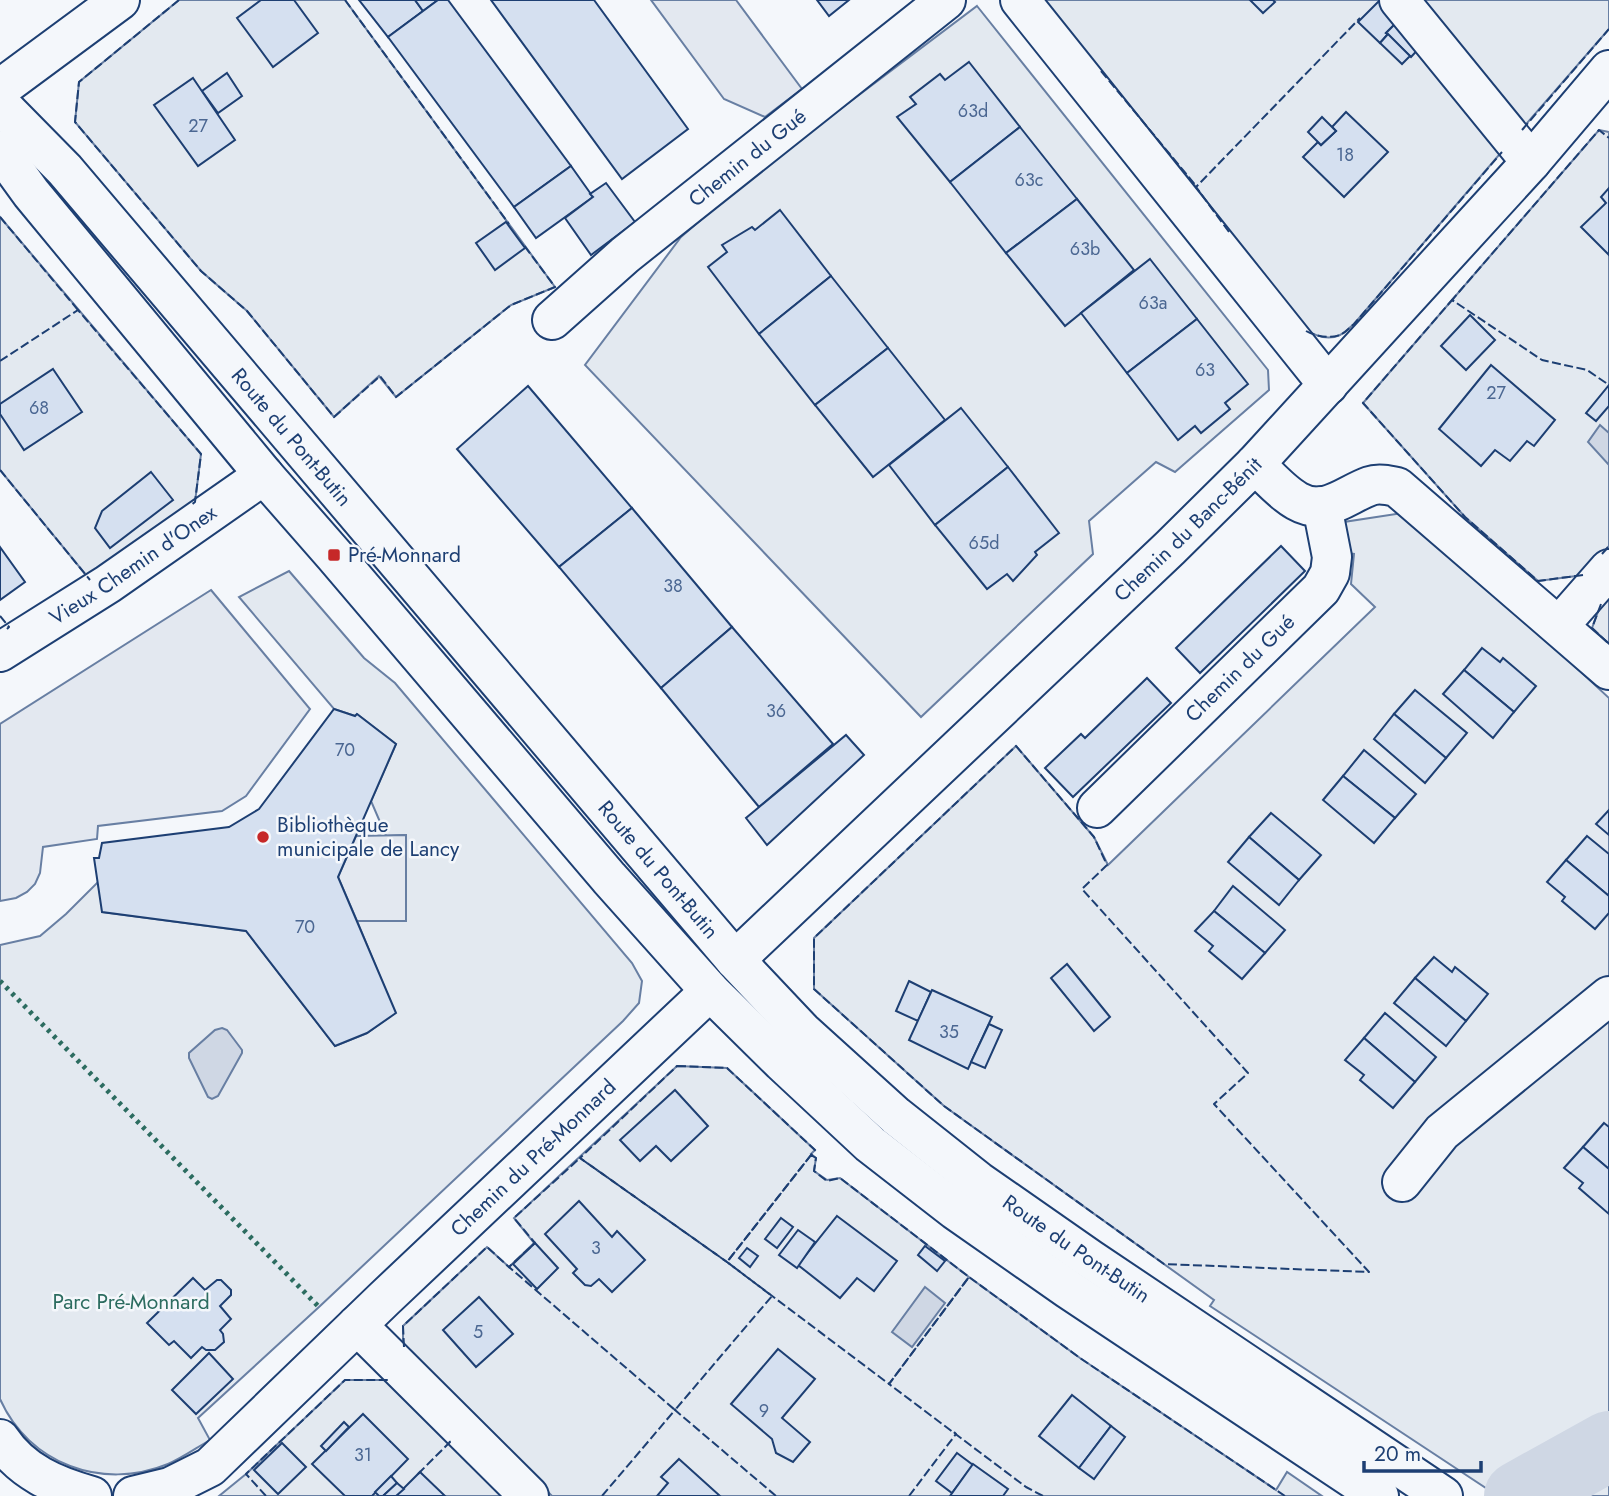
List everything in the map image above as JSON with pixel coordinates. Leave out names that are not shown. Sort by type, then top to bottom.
[{"type":"street","points":[[2,89],[120,0]]},
{"type":"street","name":"Chemin du Gué","points":[[552,320],[625,255],[946,0]]},
{"type":"street","points":[[1020,0],[1328,385]]},
{"type":"street","points":[[1399,0],[1531,162]]},
{"type":"street","name":"Chemin du Banc-Bénit","points":[[735,960],[1255,464],[1531,162],[1609,70]]},
{"type":"street","name":"Route du Pont-Butin","points":[[2,89],[65,170],[735,960],[803,1031],[896,1116],[978,1181],[1079,1274],[1379,1496]]},
{"type":"street","name":"Route du Pont-Butin","points":[[0,150],[31,193],[264,475],[609,878],[710,991],[782,1062],[870,1144],[955,1210],[1079,1274],[1443,1496]]},
{"type":"street","points":[[0,164],[31,193]]},
{"type":"street","points":[[1255,464],[1295,500],[1307,505],[1338,503],[1370,486],[1397,486],[1609,670]]},
{"type":"street","name":"Vieux Chemin d'Onex","points":[[0,652],[108,584],[264,475]]},
{"type":"street","name":"Chemin du Gué","points":[[1097,807],[1321,589],[1330,573],[1332,557],[1322,506]]},
{"type":"street","points":[[1559,626],[1609,569]]},
{"type":"street","name":"Chemin du Pré-Monnard","points":[[140,1495],[170,1487],[210,1467],[710,991]]},
{"type":"street","points":[[1402,1182],[1442,1132],[1609,996]]},
{"type":"street","points":[[357,1325],[529,1496]]},
{"type":"street","points":[[0,1439],[21,1464],[45,1479],[92,1496]]},
{"type":"green space","points":[[179,0],[345,0],[555,287],[511,305],[396,397],[379,376],[334,417],[247,311],[201,271],[75,122],[79,82]]},
{"type":"green space","points":[[1043,0],[1388,0],[1505,148],[1354,324],[1334,337],[1317,335],[1297,323],[1196,187]]},
{"type":"green space","points":[[1417,0],[1609,0],[1609,29],[1521,130]]},
{"type":"green space","points":[[977,6],[1268,370],[1269,390],[1175,472],[1156,462],[1089,521],[1093,554],[921,717],[585,365],[681,237],[750,177]]},
{"type":"green space","points":[[1599,130],[1609,132],[1609,546],[1584,575],[1538,581],[1465,517],[1363,403]]},
{"type":"green space","points":[[0,217],[201,454],[195,502],[90,580],[0,470]]},
{"type":"green space","points":[[1409,512],[1609,698],[1609,1496],[1498,1496],[1210,1306],[1214,1300],[944,1106],[814,989],[814,938],[1016,746],[1094,837],[1108,865],[1375,607],[1351,584],[1354,554],[1336,552],[1344,522]]},
{"type":"green space","name":"Parc Pré-Monnard","points":[[289,571],[364,658],[395,683],[632,963],[642,981],[639,1003],[623,1021],[198,1418],[210,1440],[173,1462],[143,1472],[93,1472],[70,1466],[48,1455],[29,1440],[13,1422],[0,1399],[0,945],[40,936],[98,882],[103,912],[246,931],[335,1046],[367,1033],[395,1013],[357,921],[372,920],[405,835],[386,836],[371,801],[396,744],[357,714],[355,716],[334,709],[239,597]]},
{"type":"green space","points":[[1609,589],[1609,644],[1592,628]]},
{"type":"green space","points":[[677,1066],[727,1068],[815,1150],[811,1154],[816,1158],[814,1171],[827,1180],[840,1178],[1080,1358],[1276,1490],[1287,1472],[1322,1496],[552,1496],[403,1346],[403,1326],[487,1247],[509,1267],[534,1243],[514,1218]]},
{"type":"green space","points":[[345,1380],[387,1380],[503,1496],[219,1496],[246,1474]]},
{"type":"shaded area","points":[[651,0],[736,0],[802,89],[765,117],[724,99]]},
{"type":"shaded area","points":[[1600,425],[1609,433],[1609,465],[1588,442]]},
{"type":"shaded area","points":[[211,590],[310,709],[246,796],[222,811],[98,826],[97,839],[43,847],[40,873],[35,884],[16,898],[0,901],[0,724]]},
{"type":"shaded area","points":[[406,835],[406,921],[357,921],[338,877],[356,836]]},
{"type":"shaded area","points":[[215,1030],[227,1030],[242,1053],[218,1096],[212,1099],[208,1097],[189,1053]]},
{"type":"shaded area","points":[[925,1287],[945,1303],[912,1347],[892,1332]]},
{"type":"building","points":[[261,0],[294,0],[318,33],[273,67],[237,18]]},
{"type":"building","points":[[359,0],[415,0],[423,11],[388,37]]},
{"type":"building","points":[[415,0],[438,0],[423,11]]},
{"type":"building","points":[[438,0],[448,0],[571,166],[514,207],[388,37]]},
{"type":"building","points":[[491,0],[594,0],[688,129],[622,179]]},
{"type":"building","points":[[817,0],[849,0],[829,16]]},
{"type":"building","points":[[1250,0],[1273,0],[1275,2],[1263,13]]},
{"type":"building","points":[[1380,0],[1400,19],[1380,43],[1358,22]]},
{"type":"building","points":[[1400,19],[1424,43],[1411,57],[1386,33]]},
{"type":"building","points":[[1388,34],[1410,56],[1402,64],[1380,43]]},
{"type":"building","points":[[969,62],[1020,127],[950,182],[897,117],[916,104],[910,97],[940,74],[945,80]]},
{"type":"building","points":[[227,73],[242,96],[218,113],[202,91]]},
{"type":"building","points":[[193,78],[235,140],[198,166],[154,105]]},
{"type":"building","points":[[1346,112],[1388,152],[1344,197],[1303,157],[1318,142],[1321,145],[1336,131],[1332,127]]},
{"type":"building","points":[[1322,117],[1336,131],[1321,145],[1308,132]]},
{"type":"building","points":[[1020,127],[1077,199],[1006,253],[950,182]]},
{"type":"building","points":[[571,166],[593,197],[536,238],[514,207]]},
{"type":"building","points":[[606,183],[635,222],[591,255],[565,218],[593,197],[590,194]]},
{"type":"building","points":[[1609,188],[1609,255],[1581,227],[1606,203],[1601,197]]},
{"type":"building","points":[[1077,199],[1134,270],[1065,326],[1006,253]]},
{"type":"building","points":[[780,210],[831,276],[759,334],[708,267],[727,252],[722,245],[752,227],[755,230]]},
{"type":"building","points":[[506,222],[525,248],[495,270],[476,243]]},
{"type":"building","points":[[1150,259],[1197,319],[1127,373],[1081,313]]},
{"type":"building","points":[[831,276],[888,348],[815,405],[759,334]]},
{"type":"building","points":[[1470,315],[1495,340],[1466,370],[1441,346]]},
{"type":"building","points":[[1197,319],[1248,384],[1225,403],[1230,409],[1201,433],[1195,426],[1178,440],[1127,373]]},
{"type":"building","points":[[888,348],[945,420],[873,477],[815,405]]},
{"type":"building","points":[[1491,365],[1555,420],[1534,446],[1527,441],[1510,461],[1495,450],[1481,466],[1439,429]]},
{"type":"building","points":[[53,369],[82,412],[24,450],[0,414],[0,404]]},
{"type":"building","points":[[1609,385],[1609,406],[1596,421],[1586,413]]},
{"type":"building","points":[[528,386],[632,508],[559,567],[457,449]]},
{"type":"building","points":[[961,408],[1008,467],[935,525],[889,465]]},
{"type":"building","points":[[1008,467],[1059,533],[1035,552],[1037,555],[1013,581],[1007,574],[987,589],[935,525]]},
{"type":"building","points":[[151,472],[173,500],[110,548],[95,528],[102,511]]},
{"type":"building","points":[[632,508],[732,627],[661,688],[559,567]]},
{"type":"building","points":[[1281,546],[1305,571],[1200,673],[1176,648]]},
{"type":"building","points":[[0,547],[25,582],[0,600]]},
{"type":"building","points":[[732,627],[833,744],[759,807],[661,688]]},
{"type":"building","points":[[1482,648],[1500,662],[1503,658],[1536,686],[1514,712],[1464,670]]},
{"type":"building","points":[[1464,670],[1514,712],[1493,738],[1443,694]]},
{"type":"building","points":[[1147,678],[1171,703],[1073,797],[1045,768],[1081,734],[1085,738]]},
{"type":"building","points":[[1415,690],[1467,733],[1446,758],[1394,714]]},
{"type":"building","points":[[334,709],[355,716],[357,714],[396,744],[338,877],[396,1013],[367,1033],[335,1046],[246,931],[102,912],[94,858],[99,858],[102,843],[229,827],[259,809]]},
{"type":"building","points":[[1394,714],[1446,758],[1425,783],[1374,739]]},
{"type":"building","points":[[846,735],[864,755],[767,845],[746,818]]},
{"type":"building","points":[[1364,750],[1416,794],[1395,818],[1343,776]]},
{"type":"building","points":[[1343,776],[1395,818],[1374,843],[1323,800]]},
{"type":"building","points":[[1609,810],[1609,835],[1596,824]]},
{"type":"building","points":[[1271,813],[1321,855],[1299,880],[1249,837]]},
{"type":"building","points":[[1587,836],[1609,854],[1609,896],[1566,860]]},
{"type":"building","points":[[1249,837],[1299,880],[1279,905],[1228,862]]},
{"type":"building","points":[[1566,860],[1609,896],[1609,913],[1595,929],[1562,901],[1565,897],[1547,882]]},
{"type":"building","points":[[1233,886],[1285,930],[1265,953],[1214,911]]},
{"type":"building","points":[[1214,911],[1265,953],[1242,979],[1209,951],[1213,946],[1195,931]]},
{"type":"building","points":[[1434,957],[1452,972],[1455,967],[1488,994],[1466,1021],[1415,978]]},
{"type":"building","points":[[1067,964],[1110,1017],[1094,1031],[1051,978]]},
{"type":"building","points":[[1415,978],[1466,1021],[1446,1046],[1394,1003]]},
{"type":"building","points":[[909,981],[931,992],[918,1021],[896,1011]]},
{"type":"building","points":[[932,990],[992,1017],[968,1069],[909,1040]]},
{"type":"building","points":[[1385,1013],[1436,1057],[1415,1082],[1364,1038]]},
{"type":"building","points":[[989,1024],[1002,1030],[985,1068],[971,1062]]},
{"type":"building","points":[[1364,1038],[1415,1082],[1393,1108],[1360,1080],[1364,1075],[1345,1060]]},
{"type":"building","points":[[675,1090],[708,1126],[671,1161],[656,1146],[640,1161],[620,1140]]},
{"type":"building","points":[[1604,1123],[1609,1127],[1609,1169],[1583,1147]]},
{"type":"building","points":[[1583,1147],[1609,1169],[1609,1214],[1579,1188],[1583,1183],[1564,1168]]},
{"type":"building","points":[[579,1201],[612,1237],[617,1231],[645,1260],[612,1292],[599,1279],[591,1286],[585,1285],[573,1273],[577,1269],[545,1234]]},
{"type":"building","points":[[837,1216],[897,1261],[874,1291],[857,1278],[840,1298],[798,1265]]},
{"type":"building","points":[[781,1218],[793,1227],[777,1248],[765,1239]]},
{"type":"building","points":[[798,1230],[815,1242],[797,1268],[779,1255]]},
{"type":"building","points":[[535,1243],[558,1268],[537,1289],[513,1264]]},
{"type":"building","points":[[925,1246],[945,1261],[937,1271],[918,1255]]},
{"type":"building","points":[[747,1248],[758,1256],[750,1267],[739,1258]]},
{"type":"building","points":[[193,1278],[205,1290],[217,1280],[221,1280],[231,1290],[231,1295],[220,1306],[231,1319],[220,1330],[224,1342],[215,1350],[202,1347],[191,1358],[174,1341],[169,1345],[147,1323]]},
{"type":"building","points":[[479,1297],[513,1334],[476,1367],[443,1330]]},
{"type":"building","points":[[778,1349],[815,1379],[782,1418],[810,1442],[793,1462],[776,1453],[772,1439],[731,1404]]},
{"type":"building","points":[[209,1353],[233,1379],[196,1414],[172,1390]]},
{"type":"building","points":[[1072,1395],[1111,1426],[1079,1468],[1039,1436]]},
{"type":"building","points":[[363,1414],[408,1459],[372,1496],[345,1496],[312,1464]]},
{"type":"building","points":[[344,1422],[349,1427],[326,1451],[321,1446]]},
{"type":"building","points":[[1111,1426],[1125,1437],[1094,1479],[1079,1468]]},
{"type":"building","points":[[282,1443],[306,1467],[278,1494],[254,1470]]},
{"type":"building","points":[[957,1453],[973,1465],[952,1493],[936,1481]]},
{"type":"building","points":[[679,1459],[720,1496],[657,1496],[668,1483],[661,1477]]},
{"type":"building","points":[[973,1464],[1008,1489],[1003,1496],[950,1496]]},
{"type":"building","points":[[420,1472],[445,1496],[396,1496]]},
{"type":"building","points":[[391,1476],[397,1483],[383,1496],[379,1496],[375,1492]]},
{"type":"building","points":[[397,1483],[404,1489],[396,1496],[383,1496]]},
{"type":"waterway","points":[[1519,1496],[1609,1446]]},
{"type":"hedge","points":[[0,981],[319,1307]]},
{"type":"fence","points":[[179,0],[79,82],[75,122],[201,271],[247,311],[334,417],[380,376],[396,397],[511,305],[555,287],[523,244]]},
{"type":"fence","points":[[345,0],[509,224]]},
{"type":"fence","points":[[1229,232],[1196,187],[1360,18]]},
{"type":"fence","points":[[1522,130],[1609,29]]},
{"type":"fence","points":[[1101,71],[1197,187]]},
{"type":"fence","points":[[1454,301],[1452,300],[1599,130],[1609,138]]},
{"type":"fence","points":[[1306,331],[1323,336],[1336,336],[1354,324],[1502,152]]},
{"type":"fence","points":[[0,217],[78,310],[76,311]]},
{"type":"fence","points":[[1583,575],[1538,581],[1465,517],[1363,403],[1452,300],[1542,360],[1587,370],[1609,385]]},
{"type":"fence","points":[[0,361],[78,310],[201,454],[195,502],[191,505]]},
{"type":"fence","points":[[0,470],[90,580]]},
{"type":"fence","points":[[1602,554],[1609,546]]},
{"type":"fence","points":[[1601,604],[1592,628],[1609,644]]},
{"type":"fence","points":[[0,616],[9,627],[7,629]]},
{"type":"fence","points":[[1016,746],[1094,837],[1107,865],[1082,889],[1248,1073],[1214,1104],[1369,1272],[1164,1264],[944,1106],[814,989],[814,938],[1016,746]]},
{"type":"fence","points":[[677,1066],[727,1068],[815,1150],[727,1262],[580,1158],[677,1066]]},
{"type":"fence","points":[[811,1155],[816,1158],[814,1171],[827,1181],[840,1178],[969,1277],[889,1384],[727,1262],[811,1155]]},
{"type":"fence","points":[[580,1158],[772,1296],[675,1410],[509,1267],[535,1243],[514,1218],[580,1158]]},
{"type":"fence","points":[[404,1347],[403,1326],[487,1247],[510,1268]]},
{"type":"fence","points":[[1043,1496],[1026,1487],[889,1384],[969,1277],[1080,1358],[1285,1496]]},
{"type":"fence","points":[[266,1496],[246,1474],[345,1380],[388,1380]]},
{"type":"fence","points":[[602,1496],[674,1409]]},
{"type":"fence","points":[[676,1409],[776,1496]]},
{"type":"fence","points":[[909,1496],[956,1434],[954,1432]]},
{"type":"fence","points":[[418,1474],[450,1442],[448,1439]]},
{"type":"place","name":"Pré-Monnard","points":[[334,555]]},
{"type":"place","name":"Bibliothèque municipale de Lancy","points":[[263,837]]}]
